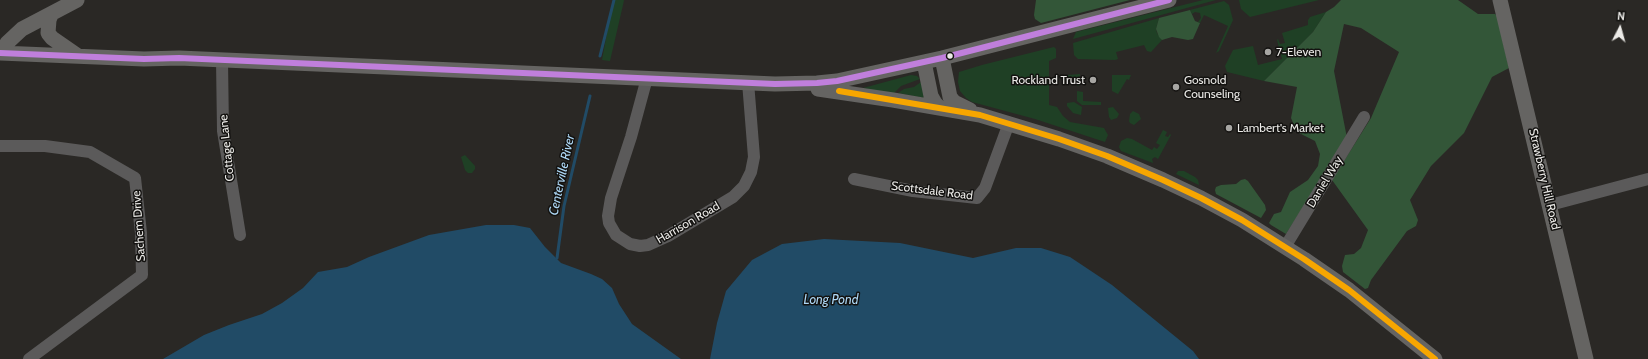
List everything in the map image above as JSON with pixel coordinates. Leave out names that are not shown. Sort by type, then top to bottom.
[{"type":"main road","points":[[77,0],[22,29],[14,35],[1,53],[144,59],[179,58],[748,82],[822,89],[980,115],[1059,139],[1107,156],[1163,180],[1208,202],[1285,247],[1349,290],[1435,359]]},
{"type":"main road","points":[[775,84],[837,81],[942,58],[1169,0]]},
{"type":"main road","name":"Strawberry Hill Road","points":[[1500,0],[1586,359]]},
{"type":"main road","points":[[51,15],[48,33],[52,38],[78,56]]},
{"type":"main road","points":[[942,58],[948,92],[952,99],[960,105],[980,115]]},
{"type":"main road","points":[[924,62],[931,96],[940,108]]},
{"type":"street","name":"Cottage Lane","points":[[222,60],[223,132],[240,235]]},
{"type":"street","name":"Harrison Road","points":[[647,78],[631,137],[611,198],[608,216],[608,223],[616,235],[630,244],[640,246],[648,245],[668,236],[733,197],[744,186],[751,172],[754,157],[748,82]]},
{"type":"street","name":"Daniel Way","points":[[1285,247],[1364,117]]},
{"type":"street","name":"Scottsdale Road","points":[[854,179],[912,191],[978,198],[986,188],[1009,123]]},
{"type":"street","name":"Sachem Drive","points":[[0,146],[45,146],[90,152],[135,178],[142,275],[29,359]]},
{"type":"street","points":[[1550,205],[1648,179]]},
{"type":"green space","points":[[613,0],[624,0],[610,61],[602,60]]},
{"type":"green space","points":[[1036,0],[1130,0],[1041,23],[1035,19],[1034,15]]},
{"type":"green space","points":[[1203,0],[1216,0],[1073,39],[1076,32]]},
{"type":"green space","points":[[1239,0],[1319,0],[1250,17],[1241,9]]},
{"type":"green space","points":[[1341,0],[1458,0],[1478,14],[1495,14],[1497,16],[1509,68],[1492,77],[1464,133],[1431,166],[1410,200],[1418,220],[1416,226],[1407,231],[1371,280],[1368,288],[1365,289],[1343,272],[1342,266],[1345,255],[1354,254],[1361,248],[1368,230],[1332,180],[1371,118],[1399,52],[1361,28],[1344,24],[1334,71],[1347,138],[1286,234],[1269,223],[1274,214],[1281,212],[1290,192],[1308,180],[1318,166],[1320,154],[1315,141],[1297,132],[1291,118],[1297,87],[1264,81],[1313,32],[1326,12]]},
{"type":"green space","points":[[1224,1],[1229,5],[1233,20],[1219,51],[1216,53],[1228,26],[1204,15],[1200,23],[1198,22],[1201,18],[1200,13],[1195,12],[1192,14],[1190,10]]},
{"type":"green space","points":[[1190,10],[1195,21],[1200,23],[1193,39],[1188,40],[1172,37],[1162,40],[1159,37],[1156,29],[1159,18]]},
{"type":"green space","points":[[1326,12],[1313,32],[1264,81],[1227,72],[1225,66],[1233,50],[1253,46],[1258,65],[1282,59],[1277,40],[1278,39],[1280,44],[1285,43],[1282,33],[1308,25],[1308,20],[1310,17]]},
{"type":"green space","points":[[1159,18],[1156,29],[1162,40],[1151,52],[1147,51],[1144,45],[1116,52],[1118,59],[1115,60],[1078,59],[1074,55],[1073,43]]},
{"type":"green space","points":[[1054,47],[1056,49],[1056,58],[1049,61],[1049,105],[1057,107],[1063,116],[1070,122],[1104,128],[1108,135],[1105,142],[1035,119],[972,102],[960,91],[958,82],[959,72]]},
{"type":"green space","points":[[1080,74],[1079,86],[1077,86],[1077,81],[1068,81],[1066,79],[1068,75]]},
{"type":"green space","points":[[911,75],[917,76],[920,79],[901,86],[893,94],[863,88]]},
{"type":"green space","points":[[1112,75],[1131,75],[1118,94],[1112,91]]},
{"type":"green space","points":[[921,82],[924,98],[898,93],[904,89],[914,87]]},
{"type":"green space","points":[[1077,91],[1083,92],[1083,101],[1101,102],[1101,105],[1082,105],[1077,101]]},
{"type":"green space","points":[[1074,102],[1082,107],[1081,115],[1073,113],[1067,106],[1067,103]]},
{"type":"green space","points":[[1113,107],[1119,114],[1117,118],[1111,120],[1109,117],[1108,108]]},
{"type":"green space","points":[[1133,111],[1139,114],[1141,119],[1134,125],[1129,121],[1130,114]]},
{"type":"green space","points":[[1163,130],[1167,132],[1165,136],[1168,137],[1170,134],[1171,135],[1158,159],[1155,157],[1152,159],[1153,163],[1121,151],[1119,147],[1121,141],[1127,138],[1132,139],[1152,150],[1154,147],[1157,149],[1160,145],[1156,143]]},
{"type":"green space","points":[[465,155],[475,166],[472,173],[468,173],[465,170],[461,157]]},
{"type":"green space","points":[[1178,171],[1184,171],[1195,177],[1198,180],[1199,185],[1176,174]]},
{"type":"green space","points":[[1245,179],[1265,205],[1266,210],[1261,218],[1216,194],[1216,187],[1221,185],[1236,184]]},
{"type":"water","points":[[486,225],[514,225],[530,228],[545,247],[561,263],[602,279],[612,288],[619,304],[632,324],[681,359],[163,359],[204,335],[262,314],[282,303],[303,288],[318,272],[347,267],[369,257],[429,235]]},
{"type":"water","name":"Long Pond","points":[[824,239],[900,243],[973,258],[1016,248],[1041,248],[1070,257],[1112,285],[1193,351],[1199,359],[710,359],[717,323],[726,291],[752,260],[782,244]]},
{"type":"waterway","name":"Centerville River","points":[[600,56],[614,0]]},
{"type":"waterway","name":"Centerville River","points":[[557,258],[564,206],[590,96]]},
{"type":"transit line","points":[[0,53],[144,59],[179,58],[775,84],[817,83],[837,81],[942,58],[1169,0]]},
{"type":"transit line","points":[[839,91],[980,115],[1059,139],[1107,156],[1163,180],[1242,220],[1304,259],[1349,290],[1435,359]]},
{"type":"place","name":"7-Eleven","points":[[1268,52]]},
{"type":"place","name":"Rockland Trust","points":[[1093,80]]},
{"type":"place","name":"Gosnold Counseling","points":[[1176,87]]},
{"type":"place","name":"Lambert's Market","points":[[1229,128]]}]
